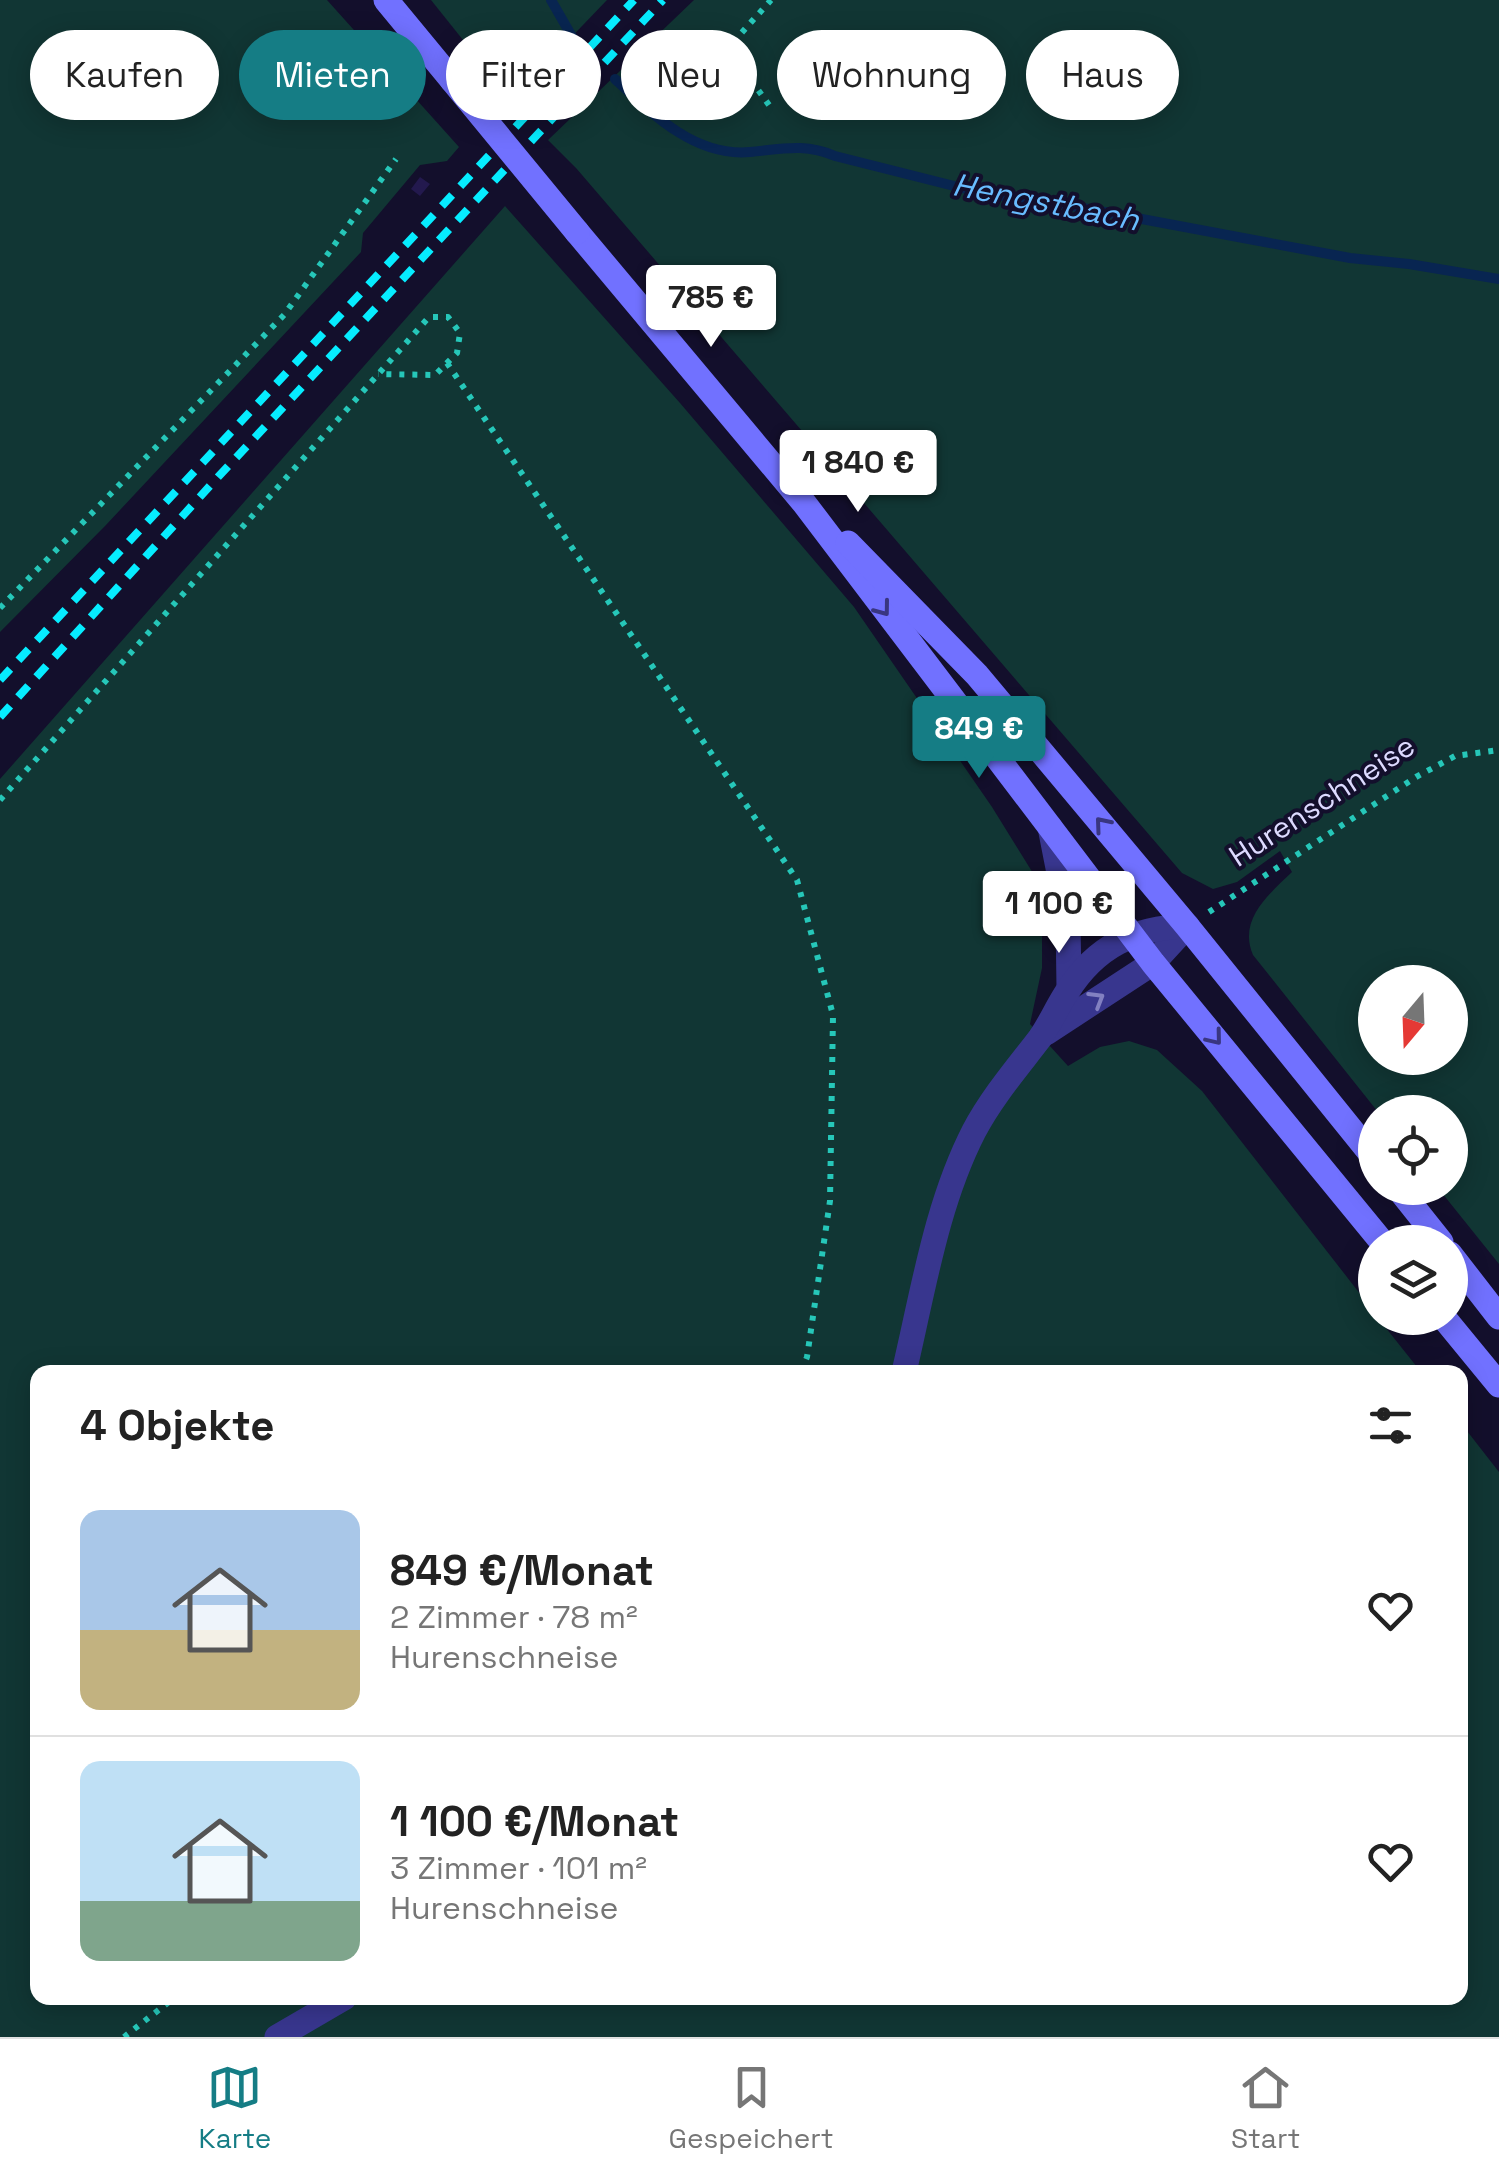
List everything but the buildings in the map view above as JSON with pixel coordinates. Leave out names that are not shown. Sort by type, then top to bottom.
[{"type":"main road","points":[[386,0],[804,503],[1153,963],[1368,1225]]},
{"type":"main road","points":[[804,503],[876,568],[977,674],[1358,1138]]},
{"type":"main road","points":[[1412,1205],[1427,1225]]},
{"type":"main road","points":[[1468,1277],[1499,1317]]},
{"type":"main road","points":[[1458,1335],[1499,1385]]},
{"type":"street","points":[[1050,827],[1068,919],[1069,988]]},
{"type":"street","points":[[906,1365],[952,1183],[974,1132],[999,1090],[1042,1036],[1069,988],[1097,954],[1131,934],[1158,927],[1187,926]]},
{"type":"street","points":[[1042,1036],[1153,963],[1187,926]]},
{"type":"street","points":[[277,2037],[332,2005]]},
{"type":"path","points":[[769,105],[728,48],[770,0]]},
{"type":"path","points":[[0,608],[284,315],[396,159]]},
{"type":"path","points":[[0,800],[428,317],[448,318],[460,333],[457,353],[435,375],[378,374]]},
{"type":"path","points":[[447,363],[797,880],[833,1015],[830,1201],[803,1365]]},
{"type":"path","name":"Hurenschneise","points":[[1187,926],[1416,777],[1455,756],[1499,750]]},
{"type":"path","points":[[124,2037],[165,2005]]},
{"type":"green space","points":[[0,0],[327,0],[354,30],[239,30],[239,120],[426,120],[426,110],[459,147],[447,161],[420,165],[363,233],[361,252],[106,525],[0,632]]},
{"type":"green space","points":[[431,0],[607,0],[578,30],[455,30]]},
{"type":"green space","points":[[694,0],[1499,0],[1499,1264],[1452,1205],[1468,1205],[1468,1095],[1364,1095],[1253,955],[1249,942],[1252,919],[1265,899],[1292,872],[1280,851],[1237,882],[1213,889],[1182,873],[548,140],[569,120],[601,120],[601,89],[621,70],[621,120],[757,120],[757,30],[663,30]]},
{"type":"green space","points":[[505,206],[854,607],[992,807],[1036,878],[1042,968],[1030,1024],[1068,1066],[1100,1047],[1129,1041],[1157,1050],[1202,1091],[1358,1291],[1358,1335],[1392,1335],[1415,1365],[30,1365],[30,2005],[1468,2005],[1468,1432],[1499,1472],[1499,2037],[0,2037],[0,779]]},
{"type":"waterway","name":"Hengstbach","points":[[551,0],[568,30]]},
{"type":"waterway","name":"Hengstbach","points":[[615,79],[676,130],[711,148],[730,152],[814,149],[982,193],[1350,258],[1499,279]]},
{"type":"railway","points":[[0,680],[634,0]]},
{"type":"railway","points":[[0,717],[663,0]]}]
